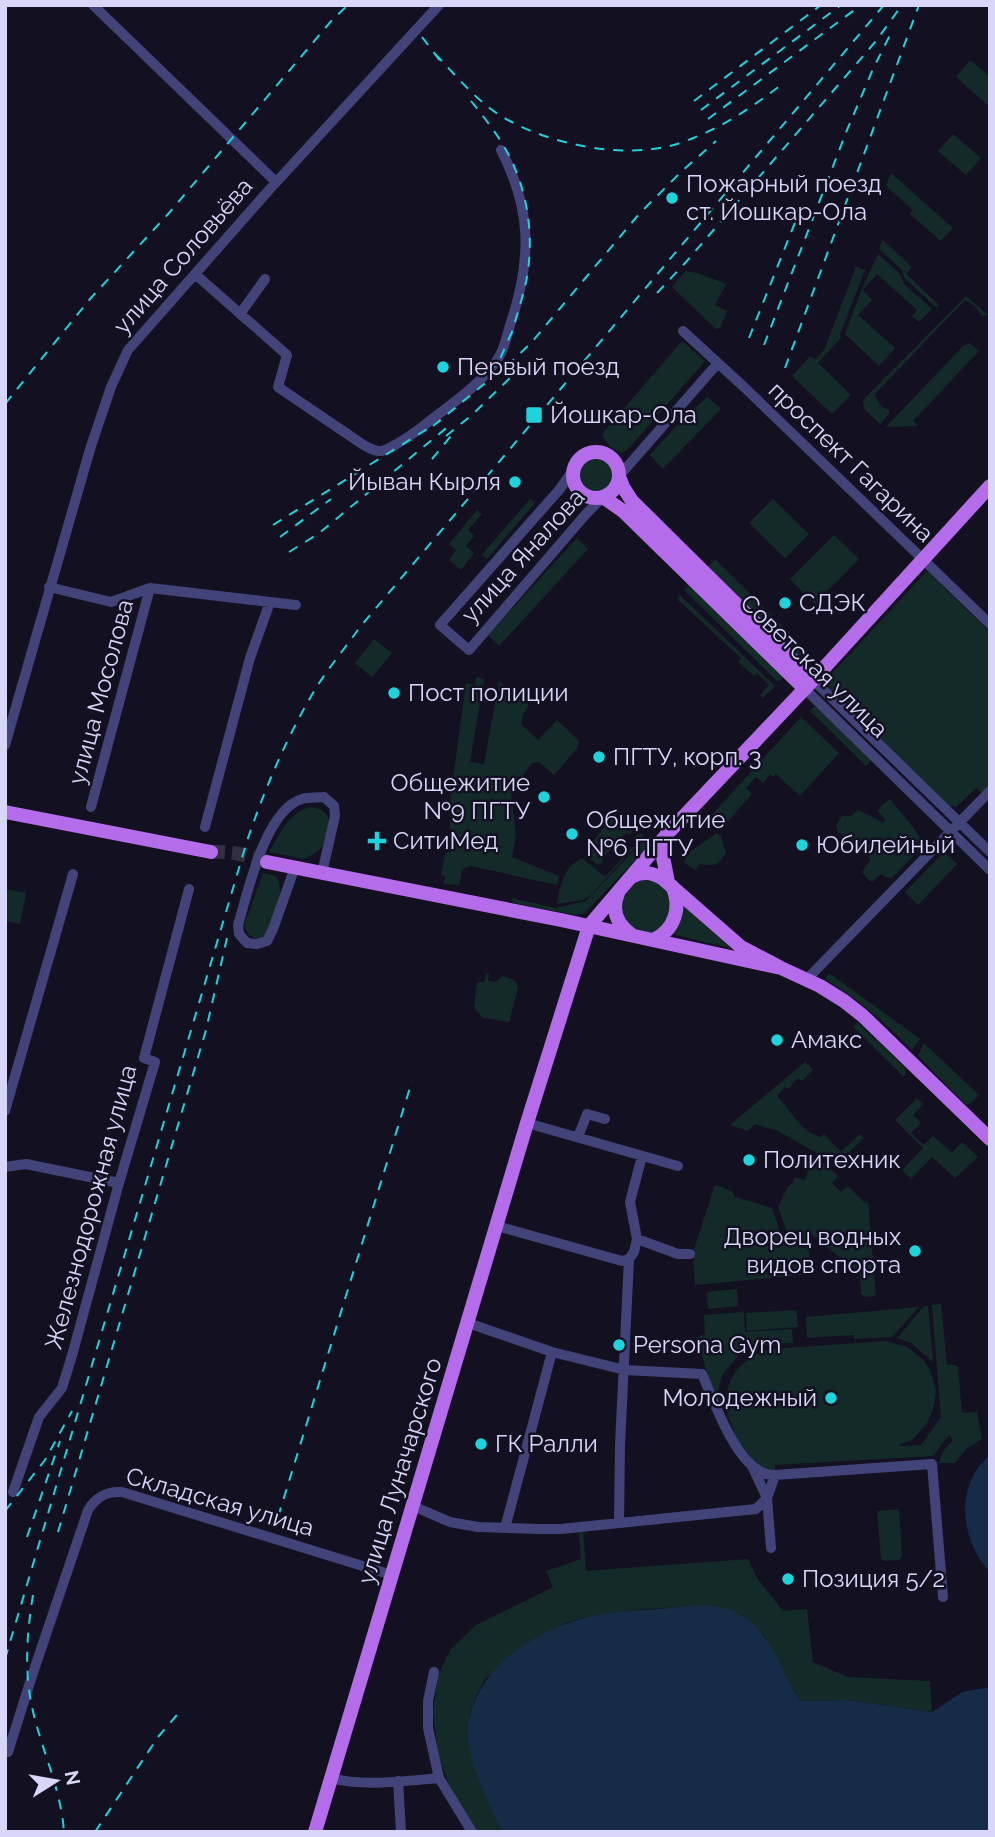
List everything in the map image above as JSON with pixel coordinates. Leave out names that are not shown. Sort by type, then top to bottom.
[{"type":"main road","points":[[604,453],[612,458],[618,467],[620,477],[611,493],[590,498],[580,492],[574,481],[574,469],[582,456],[604,453]]},
{"type":"main road","name":"Советская улица","points":[[620,477],[623,488],[632,501],[809,684]]},
{"type":"main road","points":[[589,926],[669,832],[990,486]]},
{"type":"main road","name":"Советская улица","points":[[603,497],[623,511],[809,684]]},
{"type":"main road","points":[[5,812],[211,852]]},
{"type":"main road","points":[[653,940],[665,933],[675,917],[677,898],[670,884],[663,857],[669,832]]},
{"type":"main road","points":[[267,862],[561,920],[781,968]]},
{"type":"main road","points":[[630,878],[642,872],[656,874],[741,947],[807,979],[844,1001],[863,1016],[990,1139]]},
{"type":"main road","points":[[619,891],[615,900],[616,915],[624,930],[633,935]]},
{"type":"main road","points":[[561,920],[580,920],[605,907]]},
{"type":"main road","name":"улица Луначарского","points":[[316,1832],[527,1123],[589,926]]},
{"type":"street","points":[[93,5],[276,182]]},
{"type":"street","name":"улица Соловьёва","points":[[5,745],[91,446],[128,350],[276,182],[439,5]]},
{"type":"street","points":[[195,274],[287,355],[278,387],[362,444],[382,451],[411,434],[476,384],[500,355],[523,281],[526,225],[514,177],[500,150]]},
{"type":"street","points":[[240,314],[265,279]]},
{"type":"street","name":"проспект Гагарина","points":[[683,331],[990,624]]},
{"type":"street","points":[[620,477],[718,363]]},
{"type":"street","name":"улица Яналова","points":[[574,469],[559,490],[440,625],[468,650],[586,513],[603,497]]},
{"type":"street","points":[[49,587],[111,602],[150,588],[296,606]]},
{"type":"street","name":"улица Мосолова","points":[[91,807],[150,588]]},
{"type":"street","points":[[205,827],[250,658],[270,602]]},
{"type":"street","name":"Советская улица","points":[[809,684],[990,852]]},
{"type":"street","name":"Советская улица","points":[[809,684],[990,870]]},
{"type":"street","points":[[807,979],[990,790]]},
{"type":"street","points":[[295,867],[267,941],[247,943],[239,934],[238,925],[264,842],[289,806],[302,799],[324,797],[334,806],[335,816],[322,873]]},
{"type":"street","points":[[5,1111],[73,874]]},
{"type":"street","name":"Железнодорожная улица","points":[[13,1492],[39,1417],[62,1388],[74,1352],[119,1183],[155,1062],[144,1058],[189,889]]},
{"type":"street","points":[[578,1137],[587,1114],[605,1119]]},
{"type":"street","points":[[527,1123],[678,1166]]},
{"type":"street","points":[[619,1522],[629,1259],[637,1239],[630,1202],[642,1156]]},
{"type":"street","points":[[5,1167],[26,1164],[119,1183]]},
{"type":"street","points":[[497,1226],[622,1261],[629,1259]]},
{"type":"street","points":[[637,1239],[678,1254],[690,1254]]},
{"type":"street","points":[[468,1323],[552,1352],[625,1370],[702,1374],[730,1439],[752,1466],[767,1498],[771,1548]]},
{"type":"street","points":[[505,1528],[552,1352]]},
{"type":"street","points":[[752,1466],[763,1473],[775,1475],[932,1464],[943,1597]]},
{"type":"street","points":[[413,1506],[450,1522],[478,1527],[561,1529],[756,1509],[767,1498],[775,1475]]},
{"type":"street","name":"Складская улица","points":[[5,1751],[8,1752],[88,1510],[92,1503],[105,1493],[122,1492],[392,1576]]},
{"type":"street","points":[[434,1672],[428,1701],[428,1728],[439,1778],[472,1832]]},
{"type":"street","points":[[331,1778],[344,1782],[439,1778]]},
{"type":"street","points":[[398,1781],[401,1832]]},
{"type":"green space","points":[[970,60],[990,77],[990,107],[956,77]]},
{"type":"green space","points":[[953,134],[981,158],[966,175],[938,151]]},
{"type":"green space","points":[[891,173],[953,228],[941,241],[910,214],[913,210],[886,186]]},
{"type":"green space","points":[[882,239],[912,267],[906,274],[939,305],[937,308],[905,279],[902,270],[879,249]]},
{"type":"green space","points":[[878,254],[900,274],[904,284],[932,309],[919,322],[912,316],[917,310],[877,274],[863,290],[872,300],[858,315],[895,348],[879,366],[845,334],[861,291]]},
{"type":"green space","points":[[856,267],[865,270],[840,334],[841,338],[818,363],[851,395],[832,414],[792,376],[810,356],[815,360],[824,350]]},
{"type":"green space","points":[[685,271],[726,284],[715,305],[727,311],[720,328],[716,329],[672,287]]},
{"type":"green space","points":[[966,296],[988,315],[982,316],[976,307],[965,300],[875,394],[880,404],[889,410],[889,414],[880,424],[864,409],[863,400]]},
{"type":"green space","points":[[682,341],[705,361],[627,450],[622,453],[616,450],[607,443],[602,434]]},
{"type":"green space","points":[[970,343],[979,351],[913,421],[918,426],[886,427],[963,346]]},
{"type":"green space","points":[[707,397],[721,409],[663,469],[650,455]]},
{"type":"green space","points":[[596,458],[608,463],[613,475],[608,487],[596,492],[584,487],[579,475],[584,463]]},
{"type":"green space","points":[[530,499],[534,504],[487,559],[483,553]]},
{"type":"green space","points":[[773,499],[809,534],[785,558],[749,523]]},
{"type":"green space","points":[[477,510],[482,514],[468,530],[474,536],[466,546],[474,553],[461,570],[449,560],[456,550],[449,544]]},
{"type":"green space","points":[[834,535],[859,559],[815,604],[790,579]]},
{"type":"green space","points":[[577,538],[588,549],[499,646],[488,635]]},
{"type":"green space","points":[[715,559],[807,650],[798,658],[707,567]]},
{"type":"green space","points":[[927,571],[990,632],[990,784],[982,793],[976,788],[956,807],[949,805],[829,687],[831,675],[835,670]]},
{"type":"green space","points":[[691,583],[785,675],[778,682],[684,590]]},
{"type":"green space","points":[[680,595],[775,686],[763,698],[760,695],[769,685],[757,673],[754,676],[738,662],[741,658],[677,599]]},
{"type":"green space","points":[[374,639],[392,653],[372,677],[355,663]]},
{"type":"green space","points":[[476,677],[484,679],[470,762],[484,764],[499,681],[529,705],[521,724],[538,740],[557,720],[579,741],[578,747],[554,775],[539,762],[532,763],[511,791],[516,836],[512,857],[559,876],[557,885],[471,866],[462,869],[459,885],[443,884],[445,876],[441,875],[445,854],[450,851],[450,801],[466,683],[475,685]]},
{"type":"green space","points":[[815,706],[871,760],[866,766],[810,711]]},
{"type":"green space","points":[[801,717],[839,753],[800,796],[776,774],[773,777],[770,774],[763,783],[756,777],[746,788],[752,794],[723,827],[718,829],[708,819]]},
{"type":"green space","points":[[890,799],[916,831],[923,846],[892,878],[881,874],[872,882],[862,872],[871,859],[854,842],[838,832],[836,826],[842,816],[851,816],[858,810],[884,823],[885,819],[878,811]]},
{"type":"green space","points":[[310,807],[320,809],[328,818],[328,836],[323,846],[304,859],[269,852],[290,819]]},
{"type":"green space","points":[[614,815],[626,820],[633,830],[630,834],[626,833],[598,865],[586,856],[586,850]]},
{"type":"green space","points":[[640,833],[644,837],[590,896],[583,900],[557,904],[564,877],[571,866],[582,858],[605,877],[636,843],[634,837]]},
{"type":"green space","points":[[717,833],[721,836],[726,853],[718,863],[700,864],[695,870],[683,862],[691,851]]},
{"type":"green space","points":[[645,839],[648,846],[585,913],[575,915],[513,903],[511,898],[556,908],[586,901]]},
{"type":"green space","points":[[944,852],[957,864],[918,905],[905,892]]},
{"type":"green space","points":[[263,873],[276,876],[280,891],[275,914],[265,936],[257,939],[249,935],[244,926]]},
{"type":"green space","points":[[646,880],[659,885],[667,892],[670,902],[665,921],[659,929],[650,933],[638,931],[622,919],[619,900],[634,883]]},
{"type":"green space","points":[[5,889],[26,893],[20,924],[5,921]]},
{"type":"green space","points":[[683,905],[730,948],[671,934],[680,921]]},
{"type":"green space","points":[[829,973],[920,1039],[912,1050],[872,1013],[828,981],[826,978]]},
{"type":"green space","points":[[486,974],[489,974],[488,981],[496,982],[502,976],[513,979],[517,985],[509,1022],[483,1018],[474,1008],[477,982],[484,982]]},
{"type":"green space","points":[[857,1022],[903,1066],[906,1071],[904,1077],[853,1027]]},
{"type":"green space","points":[[924,1043],[979,1095],[970,1104],[965,1104],[918,1056]]},
{"type":"green space","points":[[805,1062],[813,1070],[802,1081],[798,1078],[788,1089],[785,1087],[777,1096],[801,1125],[813,1134],[821,1137],[824,1134],[841,1152],[860,1134],[864,1138],[838,1163],[778,1131],[755,1124],[748,1131],[730,1125]]},
{"type":"green space","points":[[917,1098],[923,1104],[913,1115],[921,1123],[911,1133],[923,1145],[933,1136],[952,1153],[962,1142],[978,1157],[955,1178],[932,1157],[911,1179],[902,1170],[923,1148],[895,1120]]},
{"type":"green space","points":[[814,1160],[826,1164],[838,1176],[832,1183],[841,1192],[848,1186],[865,1203],[868,1201],[876,1296],[866,1297],[861,1294],[860,1274],[807,1231],[811,1274],[695,1285],[693,1252],[715,1185],[732,1191],[735,1197],[772,1208],[780,1232],[787,1232],[778,1207],[795,1177],[805,1180]]},
{"type":"green space","points":[[737,1289],[738,1306],[708,1309],[707,1292]]},
{"type":"green space","name":"Молодежный","points":[[941,1304],[947,1365],[958,1367],[962,1413],[977,1412],[982,1439],[966,1449],[955,1463],[939,1463],[943,1451],[953,1440],[949,1435],[933,1456],[775,1465],[775,1473],[752,1463],[731,1429],[735,1433],[728,1417],[726,1395],[738,1369],[762,1352],[772,1349],[886,1341],[907,1347],[924,1361],[930,1370],[936,1391],[932,1412],[927,1423],[913,1439],[898,1446],[921,1445],[941,1417],[932,1305]]},
{"type":"green space","points":[[924,1306],[928,1306],[933,1362],[911,1343],[897,1338]]},
{"type":"green space","points":[[919,1307],[892,1337],[854,1339],[854,1335],[807,1338],[806,1317]]},
{"type":"green space","points":[[796,1310],[798,1327],[747,1331],[746,1313]]},
{"type":"green space","name":"Молодежный","points":[[744,1312],[745,1332],[792,1329],[793,1343],[754,1347],[737,1357],[722,1376],[719,1399],[726,1421],[709,1380],[698,1336],[705,1335],[704,1315]]},
{"type":"green space","points":[[899,1509],[902,1556],[899,1560],[884,1561],[881,1558],[877,1511]]},
{"type":"green space","points":[[579,1530],[583,1530],[586,1571],[748,1559],[757,1578],[783,1611],[807,1609],[813,1662],[848,1677],[930,1681],[932,1712],[848,1700],[800,1701],[764,1635],[741,1614],[680,1607],[586,1617],[566,1623],[527,1644],[485,1679],[476,1696],[466,1728],[470,1751],[502,1832],[472,1832],[439,1758],[433,1713],[438,1675],[450,1650],[476,1625],[553,1587],[546,1571],[581,1559]]},
{"type":"water","points":[[990,1455],[990,1572],[972,1544],[965,1513],[971,1481],[978,1467]]},
{"type":"water","points":[[701,1605],[740,1614],[753,1624],[774,1651],[800,1701],[848,1700],[932,1712],[962,1692],[990,1687],[990,1832],[502,1832],[475,1768],[467,1730],[477,1697],[499,1665],[514,1652],[548,1631],[584,1618]]},
{"type":"tunnel","points":[[211,852],[239,854],[267,862]]},
{"type":"railway","points":[[5,404],[90,299],[169,213],[332,20],[348,5]]},
{"type":"railway","points":[[694,101],[821,5]]},
{"type":"railway","points":[[701,110],[841,5]]},
{"type":"railway","points":[[708,119],[861,5]]},
{"type":"railway","points":[[5,1659],[247,841],[269,782],[305,706],[360,627],[884,5]]},
{"type":"railway","points":[[657,293],[876,41],[902,5]]},
{"type":"railway","points":[[785,368],[919,5]]},
{"type":"railway","points":[[764,345],[847,130],[891,33]]},
{"type":"railway","points":[[422,37],[441,62]]},
{"type":"railway","points":[[435,54],[480,100],[506,119],[554,139],[607,149],[658,148],[680,143],[735,117],[785,82]]},
{"type":"railway","points":[[471,101],[498,137],[514,165],[528,214],[529,265],[511,335]]},
{"type":"railway","points":[[433,426],[531,343],[639,214],[716,141]]},
{"type":"railway","points":[[749,338],[802,205]]},
{"type":"railway","points":[[489,373],[500,359],[514,327]]},
{"type":"railway","points":[[446,436],[511,377]]},
{"type":"railway","points":[[273,525],[440,421]]},
{"type":"railway","points":[[289,552],[318,534],[450,425]]},
{"type":"railway","points":[[432,459],[455,431]]},
{"type":"railway","points":[[280,537],[331,499]]},
{"type":"railway","points":[[58,1532],[206,1030],[227,938]]},
{"type":"railway","points":[[278,1517],[412,1081]]},
{"type":"railway","points":[[5,1511],[45,1460],[72,1411]]},
{"type":"railway","points":[[27,1537],[60,1441]]},
{"type":"railway","points":[[33,1595],[27,1651],[28,1679],[36,1723],[59,1800],[64,1832]]},
{"type":"railway","points":[[95,1832],[158,1737],[182,1709]]},
{"type":"place","name":"Пожарный поезд ст. Йошкар-Ола","points":[[672,198]]},
{"type":"place","name":"Первый поезд","points":[[443,367]]},
{"type":"place","name":"Йошкар-Ола","points":[[534,415]]},
{"type":"place","name":"Йыван Кырля","points":[[515,482]]},
{"type":"place","name":"СДЭК","points":[[785,603]]},
{"type":"place","name":"Пост полиции","points":[[394,693]]},
{"type":"place","name":"ПГТУ, корп. 3","points":[[599,757]]},
{"type":"place","name":"Общежитие №9 ПГТУ","points":[[544,797]]},
{"type":"place","name":"Общежитие №6 ПГТУ","points":[[572,834]]},
{"type":"place","name":"СитиМед","points":[[377,841]]},
{"type":"place","name":"Юбилейный","points":[[802,845]]},
{"type":"place","name":"Амакс","points":[[777,1040]]},
{"type":"place","name":"Политехник","points":[[749,1160]]},
{"type":"place","name":"Дворец водных видов спорта","points":[[915,1251]]},
{"type":"place","name":"Persona Gym","points":[[619,1345]]},
{"type":"place","name":"Молодежный","points":[[831,1398]]},
{"type":"place","name":"ГК Ралли","points":[[481,1444]]},
{"type":"place","name":"Позиция 5/2","points":[[788,1579]]}]
